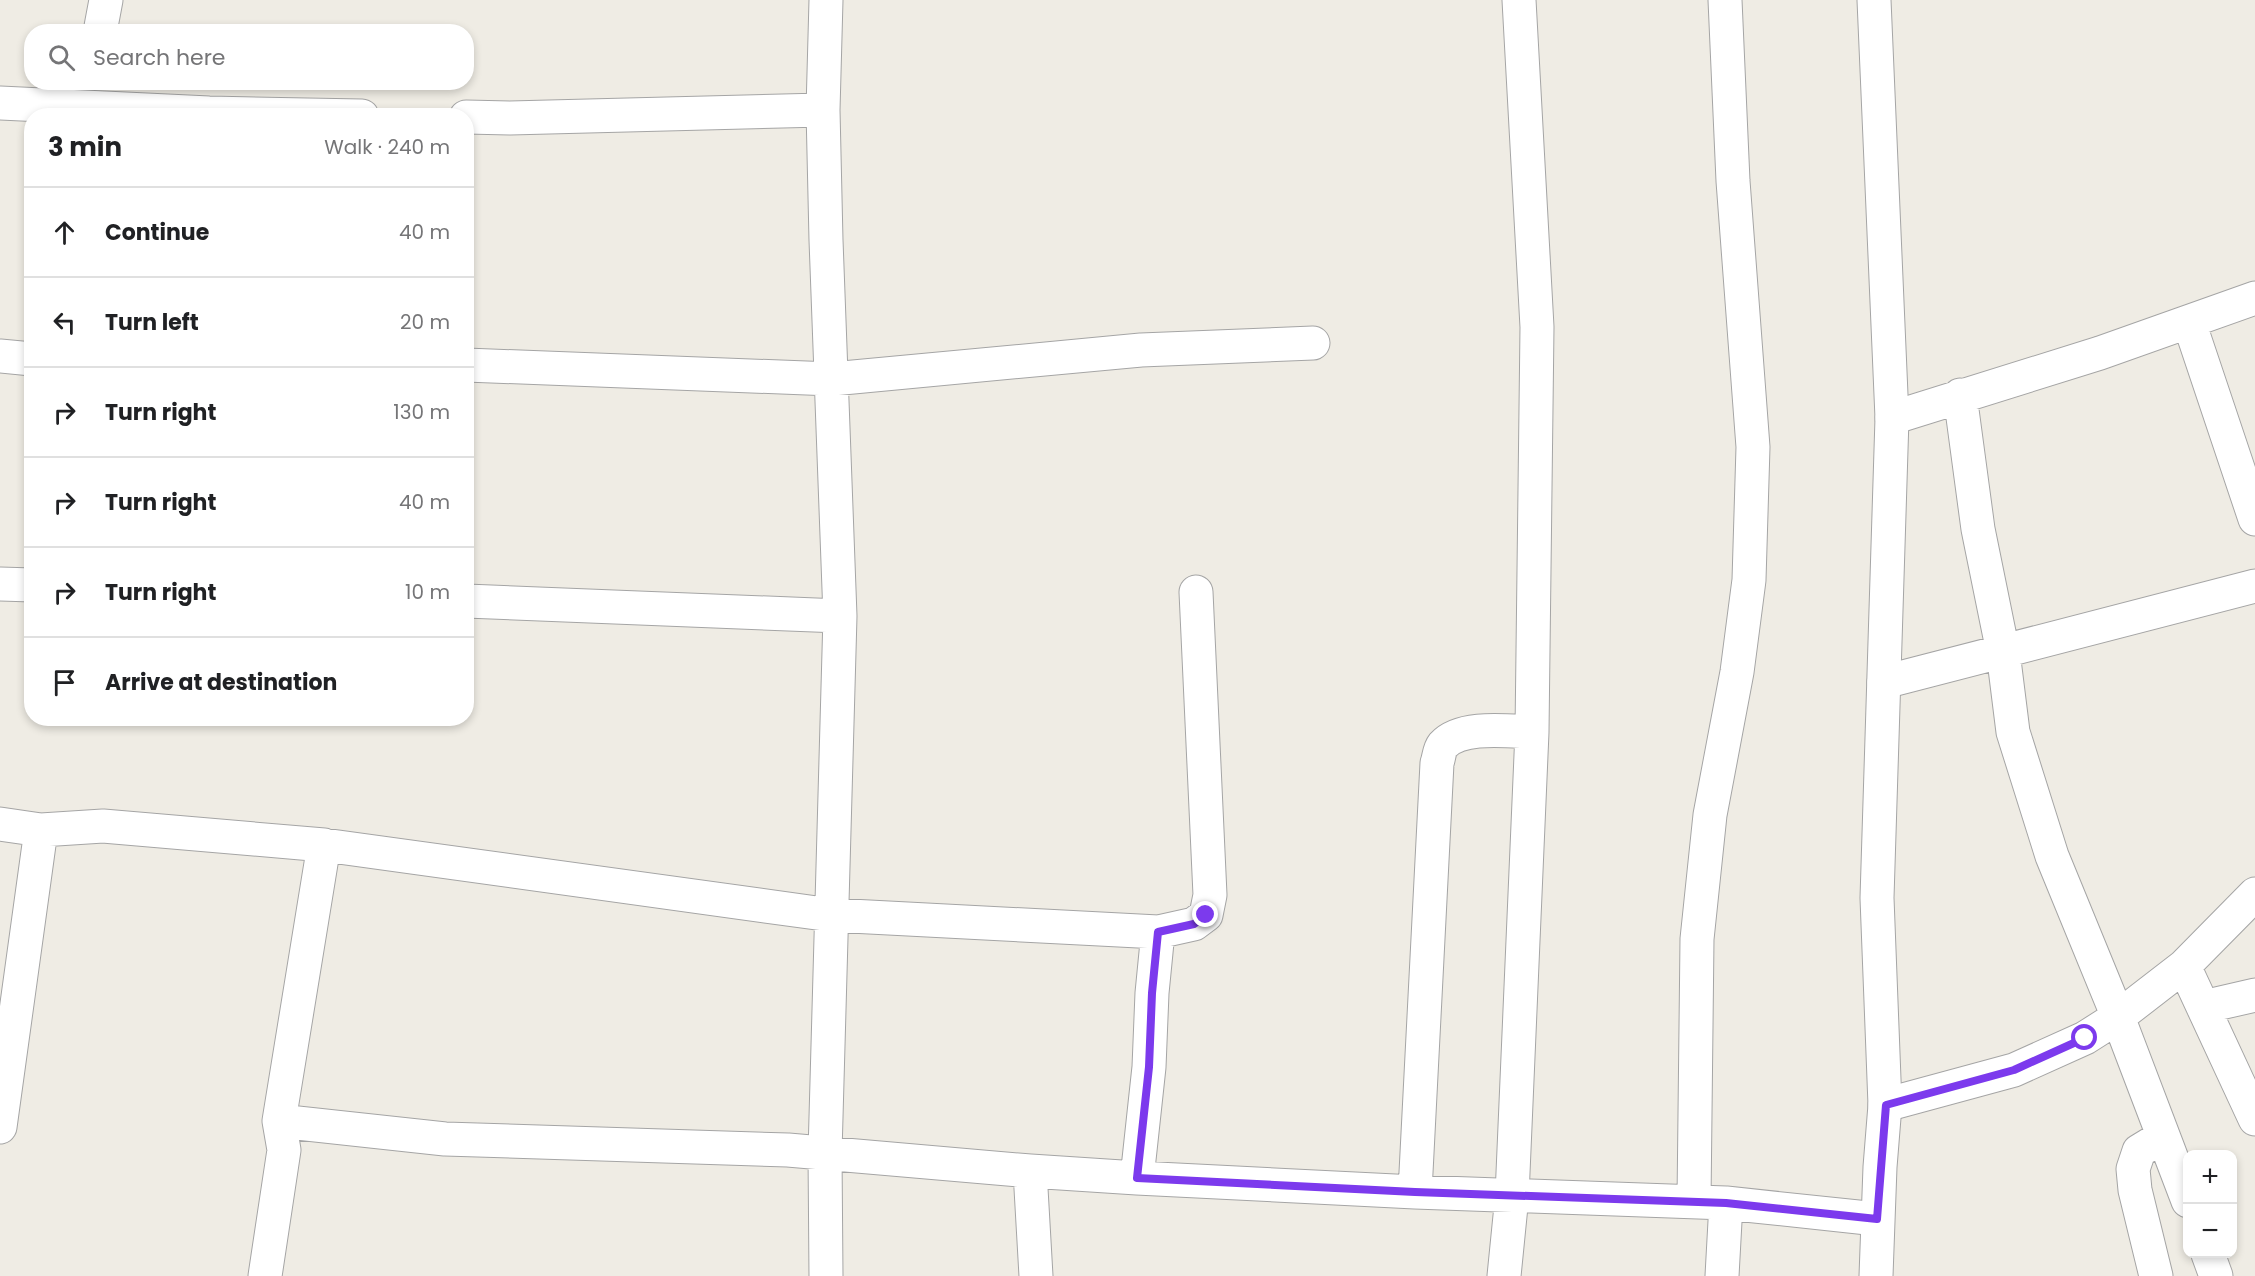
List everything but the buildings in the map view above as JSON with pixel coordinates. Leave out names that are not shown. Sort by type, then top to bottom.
[{"type":"street","points":[[102,24],[106,0]]},
{"type":"street","points":[[825,1276],[825,1153],[840,616],[823,110],[826,0]]},
{"type":"street","points":[[1504,1276],[1512,1196],[1532,732],[1537,327],[1519,0]]},
{"type":"street","points":[[1694,1202],[1697,939],[1710,815],[1737,672],[1749,580],[1753,447],[1733,181],[1725,0]]},
{"type":"street","points":[[1874,0],[1892,418],[1877,898],[1886,1105],[1877,1219],[1876,1276]]},
{"type":"street","points":[[0,103],[87,102],[154,108]]},
{"type":"street","points":[[474,117],[823,110]]},
{"type":"street","points":[[1892,418],[2100,352],[2255,298]]},
{"type":"street","points":[[2188,322],[2255,519]]},
{"type":"street","points":[[474,365],[832,379],[1141,350],[1313,343]]},
{"type":"street","points":[[0,356],[24,358]]},
{"type":"street","points":[[1960,395],[1978,529],[2003,651],[2013,732],[2048,845],[2118,1017],[2183,1191]]},
{"type":"street","points":[[0,584],[24,585]]},
{"type":"street","points":[[1884,682],[2255,586]]},
{"type":"street","points":[[0,824],[41,830],[103,826],[324,845],[831,915],[1158,932],[1194,924],[1206,915],[1210,895],[1196,592]]},
{"type":"street","points":[[474,602],[840,616]]},
{"type":"street","points":[[1415,1192],[1437,764],[1441,747],[1453,738],[1475,731],[1532,732]]},
{"type":"street","points":[[0,1127],[41,830]]},
{"type":"street","points":[[265,1276],[285,1150],[279,1121],[324,845]]},
{"type":"street","points":[[1886,1105],[2014,1070],[2085,1038],[2118,1017],[2184,966],[2255,894]]},
{"type":"street","points":[[1137,1178],[1149,1067],[1152,993],[1158,932]]},
{"type":"street","points":[[2184,966],[2255,1119]]},
{"type":"street","points":[[2203,1007],[2255,994]]},
{"type":"street","points":[[279,1121],[445,1139],[788,1150],[1137,1178],[1415,1192],[1726,1203],[1877,1219]]},
{"type":"street","points":[[2156,1276],[2135,1190],[2133,1169],[2139,1151],[2162,1137]]},
{"type":"street","points":[[1030,1171],[1036,1276]]},
{"type":"street","points":[[1722,1276],[1726,1203]]},
{"type":"street","points":[[2209,1258],[2216,1276]]},
{"type":"route","points":[[1206,915],[1194,924],[1158,932],[1152,993],[1149,1067],[1137,1178],[1415,1192],[1726,1203],[1877,1219],[1886,1105],[2014,1070],[2085,1038]]}]
